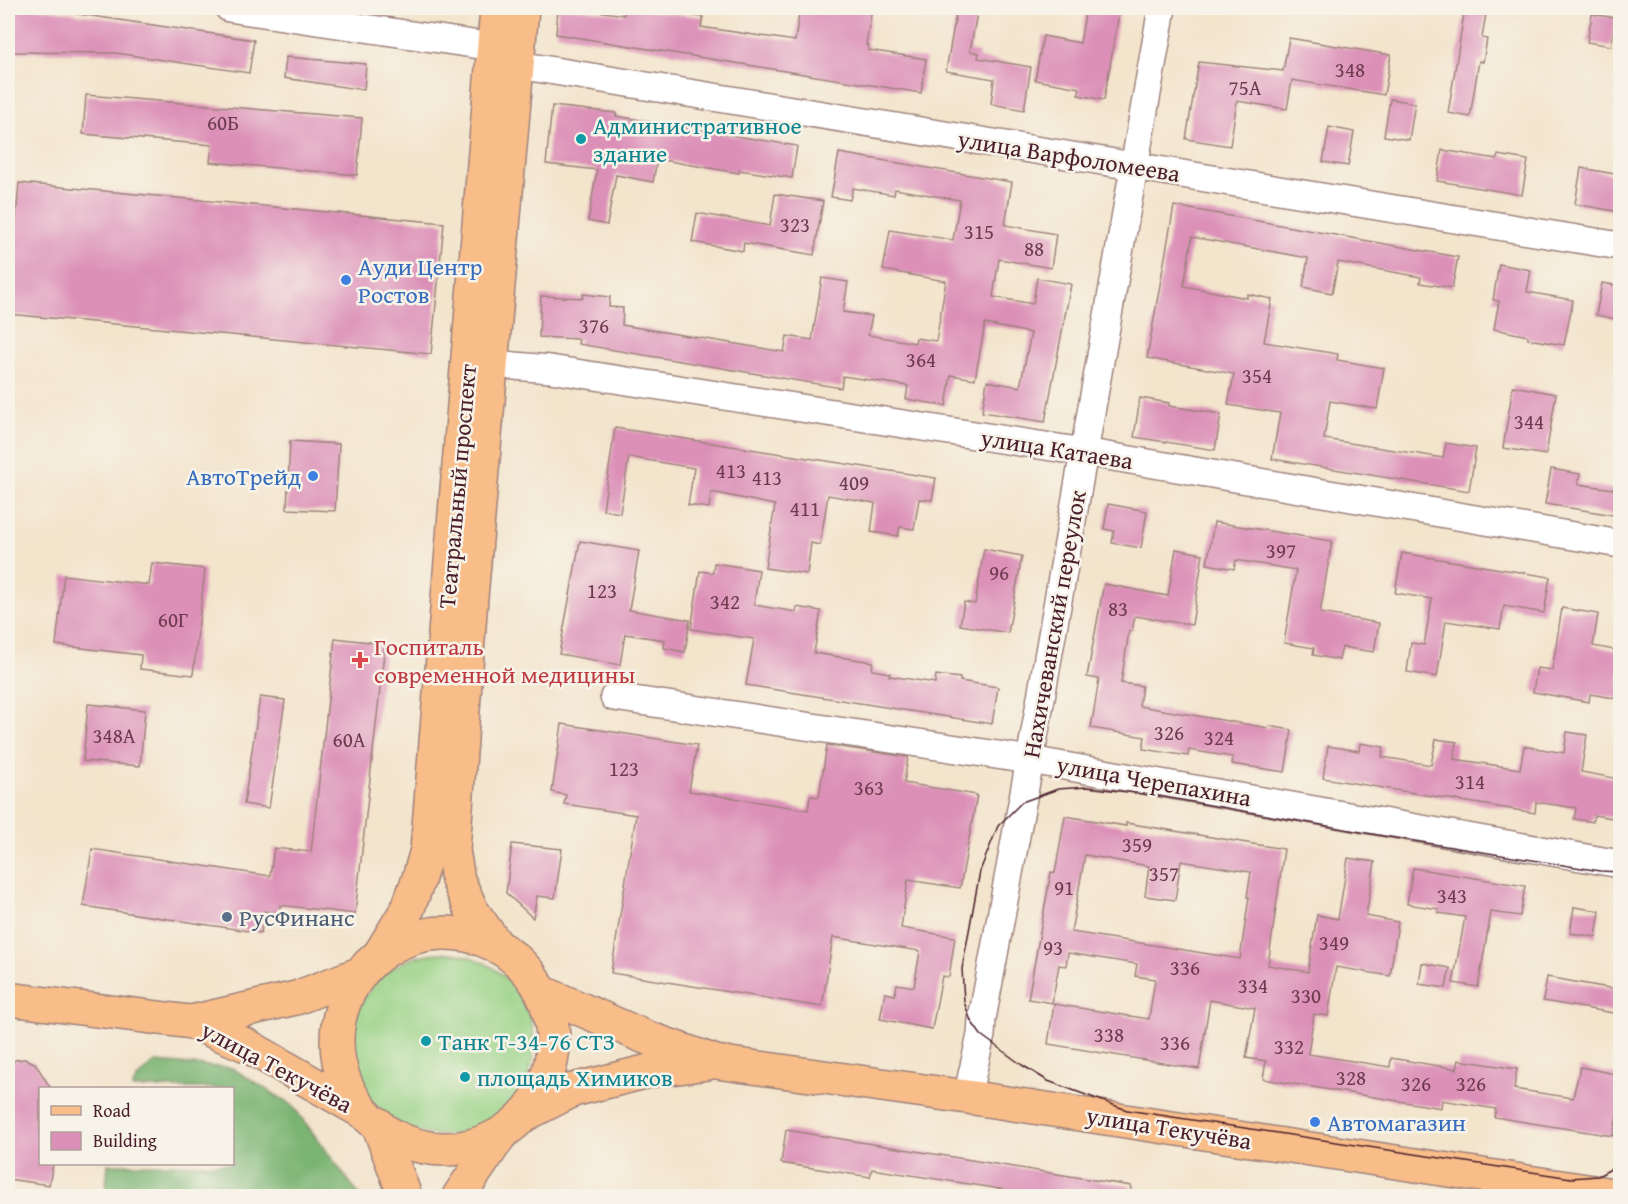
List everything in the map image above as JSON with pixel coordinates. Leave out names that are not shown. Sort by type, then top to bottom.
[{"type":"main road","name":"Театральный проспект","points":[[497,8],[505,56],[491,364],[453,850],[458,880],[472,911],[498,947]]},
{"type":"main road","name":"Театральный проспект","points":[[369,964],[408,908],[427,850],[505,56],[522,8]]},
{"type":"main road","points":[[405,1197],[370,1118],[348,1089],[339,1066],[336,1038],[342,1005],[369,964],[410,938],[442,933],[466,935],[498,947],[520,964],[546,994],[551,1026],[552,1051],[542,1089],[459,1197]]},
{"type":"main road","name":"улица Текучёва","points":[[191,1022],[296,998],[369,964]]},
{"type":"main road","name":"улица Текучёва","points":[[546,994],[645,1037],[716,1062],[967,1097],[1620,1196]]},
{"type":"main road","name":"улица Текучёва","points":[[8,999],[191,1022],[246,1046],[370,1118]]},
{"type":"main road","name":"улица Текучёва","points":[[513,1124],[573,1090],[649,1071],[716,1062]]},
{"type":"main road","points":[[370,1118],[392,1136],[436,1149],[467,1147],[513,1124]]},
{"type":"street","name":"улица Варфоломеева","points":[[229,8],[1133,167],[1620,246]]},
{"type":"street","name":"Нахичеванский переулок","points":[[967,1097],[981,1035],[1162,8]]},
{"type":"street","name":"улица Катаева","points":[[491,364],[550,369],[1084,452],[1620,544]]},
{"type":"street","name":"улица Черепахина","points":[[614,697],[1030,759],[1620,864]]},
{"type":"green space","points":[[443,953],[478,960],[493,968],[507,980],[519,994],[527,1009],[534,1044],[527,1079],[519,1094],[507,1108],[493,1120],[478,1128],[443,1135],[408,1128],[393,1120],[379,1108],[367,1094],[359,1079],[352,1044],[359,1009],[367,994],[379,980],[393,968],[408,960]]},
{"type":"green space","points":[[155,1062],[232,1068],[292,1105],[360,1196],[105,1196],[108,1165],[234,1165],[234,1087],[133,1087],[137,1079]]},
{"type":"building","points":[[8,8],[38,8],[254,40],[249,73],[116,53],[8,52]]},
{"type":"building","points":[[558,8],[577,8],[624,15],[625,8],[643,8],[643,10],[703,17],[701,27],[795,41],[800,8],[872,8],[866,45],[869,45],[868,50],[926,59],[921,93],[556,34]]},
{"type":"building","points":[[957,8],[978,8],[970,51],[979,53],[978,58],[1031,67],[1024,110],[991,104],[994,79],[946,71]]},
{"type":"building","points":[[1086,8],[1120,8],[1104,100],[1078,95],[1080,88],[1035,80],[1043,36],[1080,43]]},
{"type":"building","points":[[1465,8],[1487,8],[1482,38],[1487,39],[1483,62],[1479,61],[1470,117],[1448,113]]},
{"type":"building","points":[[1592,14],[1616,18],[1611,46],[1587,42]]},
{"type":"building","points":[[1289,38],[1391,55],[1384,95],[1292,80],[1287,109],[1237,101],[1230,146],[1186,139],[1199,62],[1283,71]]},
{"type":"building","points":[[286,57],[366,64],[364,90],[284,78]]},
{"type":"building","points":[[86,95],[362,118],[357,175],[210,162],[212,145],[83,134]]},
{"type":"building","points":[[1390,99],[1415,103],[1409,140],[1384,136]]},
{"type":"building","points":[[552,106],[616,113],[616,116],[797,146],[792,178],[739,170],[739,173],[657,159],[653,182],[616,175],[607,225],[588,221],[597,170],[546,164]]},
{"type":"building","points":[[1329,127],[1354,132],[1348,166],[1323,162]]},
{"type":"building","points":[[1442,150],[1497,159],[1498,155],[1528,160],[1522,195],[1437,181]]},
{"type":"building","points":[[839,153],[1012,182],[1005,225],[1056,234],[1051,268],[999,259],[993,297],[1033,304],[1037,278],[1071,284],[1045,422],[982,412],[987,381],[1020,387],[1031,333],[985,324],[975,379],[951,375],[946,406],[906,399],[908,386],[843,376],[841,388],[578,344],[579,339],[539,337],[541,296],[583,298],[583,294],[610,297],[609,307],[623,308],[622,325],[784,352],[787,336],[812,340],[822,278],[848,282],[843,312],[872,316],[868,335],[915,343],[916,338],[936,341],[946,281],[883,270],[890,230],[953,240],[960,200],[895,189],[894,195],[853,188],[850,200],[831,197]]},
{"type":"building","points":[[1581,168],[1620,175],[1620,212],[1575,204]]},
{"type":"building","points":[[19,183],[444,223],[431,354],[8,314]]},
{"type":"building","points":[[775,194],[823,201],[814,255],[744,243],[743,251],[692,242],[697,213],[770,226]]},
{"type":"building","points":[[1174,206],[1458,257],[1452,288],[1420,283],[1421,277],[1338,262],[1332,293],[1303,287],[1308,258],[1192,237],[1184,286],[1247,298],[1247,294],[1272,299],[1264,342],[1338,354],[1337,360],[1384,368],[1377,409],[1330,401],[1324,439],[1443,458],[1446,443],[1476,448],[1469,491],[1272,459],[1280,413],[1228,405],[1234,374],[1147,358]]},
{"type":"building","points":[[1499,264],[1531,270],[1527,292],[1573,300],[1564,345],[1528,339],[1528,336],[1494,329],[1499,301],[1493,300]]},
{"type":"building","points":[[1602,283],[1620,286],[1620,320],[1596,315]]},
{"type":"building","points":[[1513,386],[1556,394],[1546,455],[1503,448]]},
{"type":"building","points":[[1140,398],[1169,403],[1169,406],[1221,414],[1215,450],[1134,437]]},
{"type":"building","points":[[615,428],[936,478],[932,500],[919,499],[914,529],[900,527],[898,536],[871,532],[875,503],[828,495],[820,545],[811,543],[807,574],[765,568],[775,505],[711,492],[709,508],[688,505],[694,468],[629,457],[620,513],[603,510]]},
{"type":"building","name":"АвтоТрейд","points":[[290,441],[339,444],[335,511],[287,509]]},
{"type":"building","points":[[1551,469],[1580,474],[1578,484],[1620,490],[1620,516],[1545,504]]},
{"type":"building","points":[[1108,504],[1147,511],[1141,548],[1112,543],[1114,531],[1104,529]]},
{"type":"building","points":[[1214,522],[1332,541],[1320,613],[1379,623],[1374,652],[1342,647],[1339,660],[1313,655],[1314,648],[1284,643],[1296,570],[1236,560],[1234,569],[1207,564]]},
{"type":"building","points":[[580,541],[639,551],[629,610],[690,620],[685,652],[664,648],[665,640],[625,634],[620,665],[559,654]]},
{"type":"building","points":[[984,549],[1022,556],[1008,633],[960,625],[964,602],[975,604]]},
{"type":"building","points":[[1176,549],[1203,554],[1192,625],[1135,616],[1132,631],[1129,631],[1121,683],[1142,686],[1139,706],[1292,730],[1285,772],[1232,764],[1233,757],[1189,750],[1188,756],[1143,749],[1145,737],[1091,728],[1099,679],[1087,677],[1104,584],[1168,596]]},
{"type":"building","points":[[1402,553],[1550,577],[1544,613],[1504,606],[1500,629],[1446,621],[1437,677],[1407,672],[1411,643],[1424,645],[1432,599],[1395,593]]},
{"type":"building","points":[[152,563],[205,569],[193,675],[140,669],[141,655],[56,645],[64,575],[149,585]]},
{"type":"building","points":[[714,563],[759,570],[754,605],[796,612],[797,607],[821,611],[814,653],[873,662],[872,670],[890,673],[889,676],[935,683],[936,675],[998,687],[992,724],[746,685],[754,639],[691,629],[700,571],[713,573]]},
{"type":"building","points":[[1562,608],[1598,614],[1593,646],[1620,651],[1620,699],[1590,694],[1589,702],[1533,692],[1537,668],[1552,670]]},
{"type":"building","points":[[335,638],[385,644],[355,914],[280,905],[279,913],[264,911],[261,933],[83,906],[92,849],[270,876],[274,848],[311,852]]},
{"type":"building","points":[[260,697],[285,700],[269,808],[244,804]]},
{"type":"building","points":[[88,704],[145,710],[140,766],[83,761]]},
{"type":"building","points":[[562,724],[697,745],[689,791],[808,810],[810,796],[819,797],[827,745],[908,757],[904,783],[977,795],[960,888],[908,880],[901,928],[955,937],[949,977],[942,976],[932,1029],[880,1019],[885,993],[895,995],[897,984],[914,987],[920,951],[833,937],[822,1007],[611,973],[636,815],[564,804],[566,795],[552,792]]},
{"type":"building","points":[[1567,732],[1587,735],[1581,772],[1620,779],[1619,819],[1594,815],[1593,822],[1574,819],[1576,808],[1536,802],[1535,813],[1323,778],[1328,746],[1359,751],[1360,743],[1384,747],[1382,757],[1431,765],[1436,739],[1457,742],[1454,759],[1520,769],[1524,746],[1564,753]]},
{"type":"building","points":[[1065,816],[1126,826],[1126,823],[1284,849],[1268,965],[1308,972],[1317,915],[1338,919],[1348,858],[1375,862],[1366,916],[1398,922],[1390,976],[1336,967],[1328,1016],[1314,1014],[1308,1054],[1390,1067],[1391,1058],[1457,1069],[1459,1060],[1517,1069],[1514,1089],[1573,1098],[1580,1067],[1620,1075],[1620,1102],[1613,1136],[1494,1117],[1496,1109],[1442,1100],[1441,1108],[1263,1079],[1266,1061],[1246,1058],[1255,1008],[1210,1000],[1199,1069],[1048,1044],[1054,1004],[1149,1019],[1155,979],[1135,976],[1137,964],[1068,953],[1066,966],[1059,965],[1052,1003],[1028,999],[1051,872],[1055,873]],"holes":[[[1085,855],[1149,866],[1145,896],[1175,900],[1181,861],[1251,872],[1240,959],[1071,932]]]},
{"type":"building","points":[[512,844],[562,849],[555,898],[537,896],[533,918],[506,893]]},
{"type":"building","points":[[1413,868],[1525,886],[1520,916],[1491,912],[1478,987],[1453,983],[1465,917],[1438,913],[1439,909],[1407,904]]},
{"type":"building","points":[[1574,907],[1600,911],[1596,937],[1570,933]]},
{"type":"building","points":[[1422,963],[1450,968],[1446,988],[1419,984]]},
{"type":"building","points":[[1547,977],[1620,990],[1620,1014],[1543,1001]]},
{"type":"building","points":[[25,1059],[35,1063],[50,1087],[39,1087],[39,1165],[53,1165],[49,1185],[8,1179],[8,1068],[15,1060]]},
{"type":"building","points":[[786,1130],[1131,1186],[1130,1197],[1020,1197],[1021,1192],[872,1169],[870,1177],[781,1163]]},
{"type":"tram line","points":[[1620,872],[1600,871],[1384,836],[1159,796],[1087,787],[1058,789],[1022,802],[998,826],[980,871],[962,969],[964,1002],[971,1021],[981,1035],[1048,1081],[1127,1110],[1571,1178],[1598,1176],[1620,1164]]},
{"type":"place","name":"Административное здание","points":[[581,139]]},
{"type":"place","name":"Ауди Центр Ростов","points":[[346,280]]},
{"type":"place","name":"АвтоТрейд","points":[[313,476]]},
{"type":"place","name":"Госпиталь современной медицины","points":[[360,660]]},
{"type":"place","name":"РусФинанс","points":[[227,917]]},
{"type":"place","name":"Танк Т-34-76 СТЗ","points":[[426,1041]]},
{"type":"place","name":"площадь Химиков","points":[[465,1077]]},
{"type":"place","name":"Автомагазин","points":[[1315,1122]]}]
